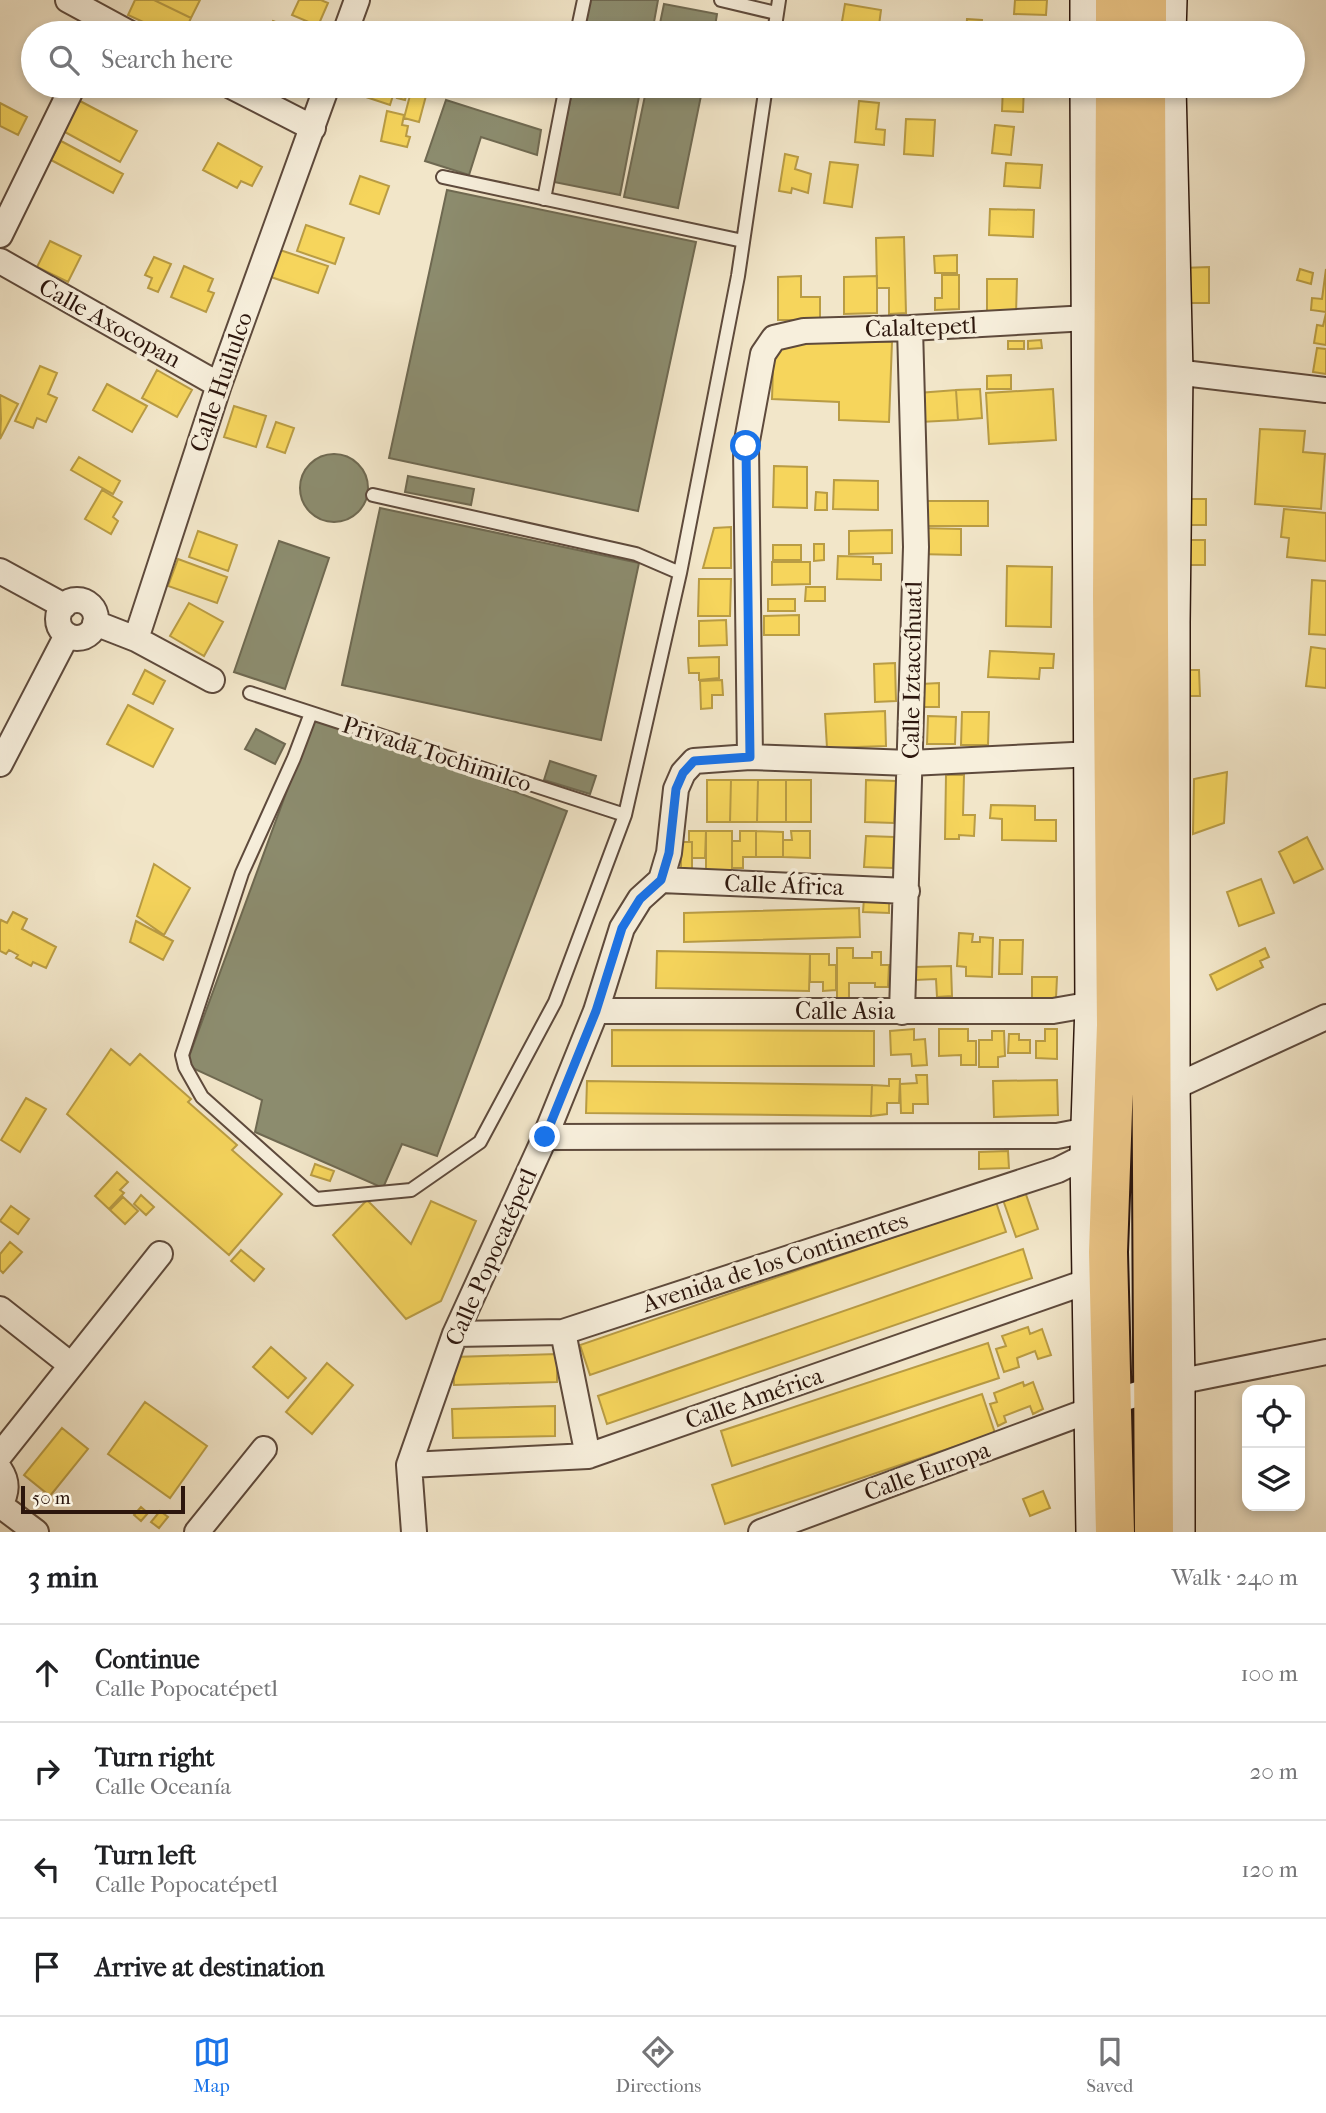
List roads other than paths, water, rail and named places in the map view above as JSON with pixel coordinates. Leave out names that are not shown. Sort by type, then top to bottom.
[{"type":"main road","points":[[1115,0],[1115,21]]},
{"type":"main road","points":[[1147,0],[1147,21]]},
{"type":"main road","points":[[1115,98],[1112,596],[1116,1025],[1102,1406],[1115,1532]]},
{"type":"main road","points":[[1146,98],[1151,707],[1165,1386],[1154,1532]]},
{"type":"street","points":[[68,0],[107,18]]},
{"type":"street","points":[[349,21],[357,0]]},
{"type":"street","points":[[1088,0],[1088,21]]},
{"type":"street","points":[[1168,21],[1169,0]]},
{"type":"street","points":[[0,235],[67,98]]},
{"type":"street","points":[[254,98],[313,128]]},
{"type":"street","name":"Calle Huilulco","points":[[136,639],[219,384],[323,98]]},
{"type":"street","points":[[1087,98],[1093,754],[1089,1281],[1102,1406],[1094,1532]]},
{"type":"street","points":[[1168,98],[1175,372],[1171,622],[1172,1088],[1165,1386],[1177,1532]]},
{"type":"street","name":"Calle Axocopan","points":[[0,261],[219,384]]},
{"type":"street","name":"Calaltepetl","points":[[750,757],[746,446],[763,354],[774,338],[804,331],[1088,318]]},
{"type":"street","name":"Calle Iztaccíhuatl","points":[[902,1012],[916,547],[910,328]]},
{"type":"street","points":[[1175,372],[1326,390]]},
{"type":"street","points":[[0,571],[64,606]]},
{"type":"street","points":[[73,601],[82,601],[89,604],[94,611],[95,623],[88,634],[81,637],[67,635],[60,627],[58,619],[64,606],[73,601]]},
{"type":"street","points":[[95,623],[136,639],[212,680]]},
{"type":"street","points":[[0,764],[67,635]]},
{"type":"street","points":[[661,880],[669,853],[676,789],[683,773],[694,761],[750,757],[910,763],[1093,754]]},
{"type":"street","name":"Calle África","points":[[661,880],[907,891]]},
{"type":"street","name":"Calle Popocatépetl","points":[[414,1532],[409,1465],[455,1334],[545,1137],[596,1011],[622,928],[640,899],[661,880]]},
{"type":"street","name":"Calle Asia","points":[[596,1011],[1053,1012],[1093,1004]]},
{"type":"street","points":[[1172,1088],[1326,1017]]},
{"type":"street","points":[[545,1137],[1057,1136],[1088,1143]]},
{"type":"street","name":"Avenida de los Continentes","points":[[455,1334],[563,1332],[1058,1170],[1088,1143]]},
{"type":"street","points":[[0,1455],[160,1254]]},
{"type":"street","name":"Calle América","points":[[409,1465],[588,1456],[1089,1281]]},
{"type":"street","points":[[0,1309],[71,1366]]},
{"type":"street","points":[[563,1332],[588,1456]]},
{"type":"street","name":"Calle Europa","points":[[761,1532],[1102,1406],[1165,1386],[1326,1352]]},
{"type":"street","points":[[197,1532],[264,1449]]},
{"type":"street","points":[[0,1470],[6,1482],[6,1494],[0,1505],[36,1532]]},
{"type":"lane","points":[[580,21],[584,0]]},
{"type":"lane","points":[[721,0],[776,13]]},
{"type":"lane","points":[[775,21],[779,0]]},
{"type":"lane","points":[[544,199],[564,98]]},
{"type":"lane","points":[[311,713],[294,758],[242,873],[182,1055],[202,1097],[316,1199],[411,1190],[480,1142],[555,1002],[625,815],[680,573],[738,275],[764,98]]},
{"type":"lane","points":[[443,177],[743,241]]},
{"type":"lane","points":[[373,495],[636,554],[680,573]]},
{"type":"lane","name":"Privada Tochimilco","points":[[250,694],[625,815]]}]
